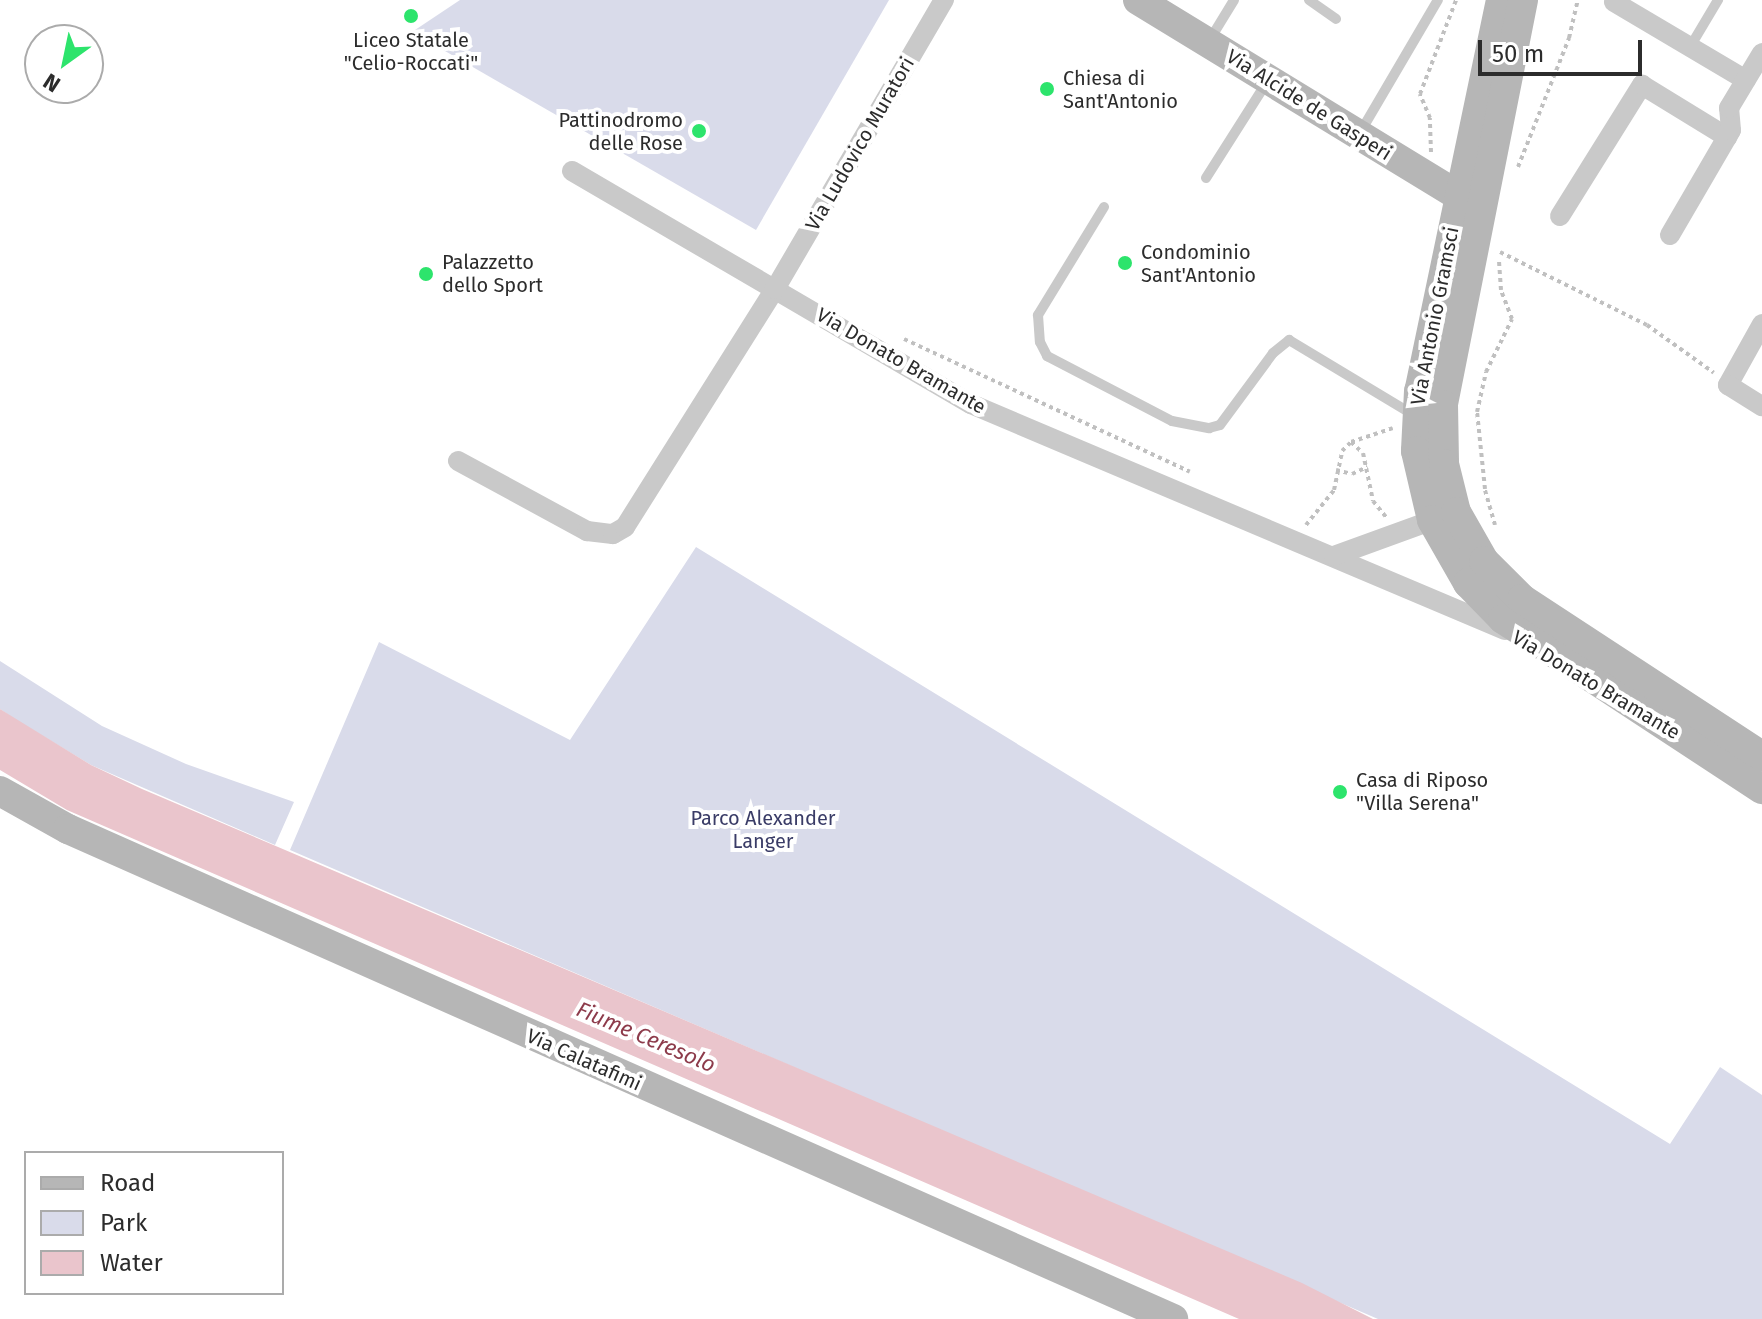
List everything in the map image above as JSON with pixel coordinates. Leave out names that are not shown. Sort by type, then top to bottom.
[{"type":"street","name":"Via Ludovico Muratori","points":[[458,461],[587,531],[613,534],[638,513],[775,289],[944,0]]},
{"type":"street","name":"Via Alcide de Gasperi","points":[[1138,0],[1469,203]]},
{"type":"street","name":"Via Antonio Gramsci","points":[[1501,0],[1469,203],[1491,244],[1441,422],[1444,516],[1484,561],[1539,612]]},
{"type":"street","name":"Via Antonio Gramsci","points":[[1523,0],[1469,203],[1401,421],[1444,516],[1468,583],[1535,643]]},
{"type":"street","points":[[1614,2],[1746,80]]},
{"type":"street","points":[[1670,235],[1727,137],[1729,108],[1762,53]]},
{"type":"street","points":[[1560,216],[1642,85],[1727,137]]},
{"type":"street","name":"Via Donato Bramante","points":[[572,171],[971,404],[1535,643],[1762,789]]},
{"type":"street","points":[[1762,324],[1728,385],[1762,406]]},
{"type":"street","points":[[1334,556],[1389,523],[1444,516]]},
{"type":"street","name":"Via Donato Bramante","points":[[1539,612],[1762,756]]},
{"type":"street","name":"Via Calatafimi","points":[[0,791],[68,829],[1173,1319]]},
{"type":"lane","points":[[1208,42],[1234,0]]},
{"type":"lane","points":[[1309,0],[1336,19]]},
{"type":"lane","points":[[1358,136],[1438,0]]},
{"type":"lane","points":[[1690,47],[1718,0]]},
{"type":"lane","points":[[1206,178],[1268,80]]},
{"type":"lane","points":[[1104,207],[1038,315],[1047,356],[1172,421],[1209,428],[1220,425],[1273,353],[1289,340],[1401,421]]},
{"type":"path","points":[[1424,176],[1432,132],[1420,94],[1456,0]]},
{"type":"path","points":[[1514,174],[1564,52],[1578,0]]},
{"type":"path","points":[[1491,244],[1679,344],[1728,385]]},
{"type":"path","points":[[1491,244],[1501,290],[1512,319],[1486,372],[1477,412],[1485,489],[1496,529]]},
{"type":"path","points":[[903,338],[1204,478]]},
{"type":"path","points":[[1304,527],[1334,490],[1338,458],[1351,442],[1401,421]]},
{"type":"path","points":[[1351,442],[1363,453],[1373,501],[1389,523]]},
{"type":"path","points":[[1336,470],[1352,474],[1367,467]]},
{"type":"path","points":[[1294,522],[1310,530]]},
{"type":"green space","name":"Pattinodromo delle Rose","points":[[460,0],[889,0],[756,230],[412,32]]},
{"type":"green space","name":"Parco Alexander Langer","points":[[696,547],[1670,1144],[1720,1067],[1762,1095],[1762,1319],[1378,1319],[290,850],[379,642],[570,740]]},
{"type":"green space","points":[[0,661],[102,726],[186,764],[294,802],[275,845],[91,765],[13,718],[0,709]]},
{"type":"water","name":"Fiume Ceresolo","points":[[0,709],[91,765],[142,789],[1302,1283],[1373,1319],[1239,1319],[67,810],[0,770]]},
{"type":"place","name":"Liceo Statale \"Celio-Roccati\"","points":[[411,16]]},
{"type":"place","name":"Chiesa di Sant'Antonio","points":[[1047,89]]},
{"type":"place","name":"Pattinodromo delle Rose","points":[[699,131]]},
{"type":"place","name":"Condominio Sant'Antonio","points":[[1125,263]]},
{"type":"place","name":"Palazzetto dello Sport","points":[[426,274]]},
{"type":"place","name":"Casa di Riposo \"Villa Serena\"","points":[[1340,792]]}]
